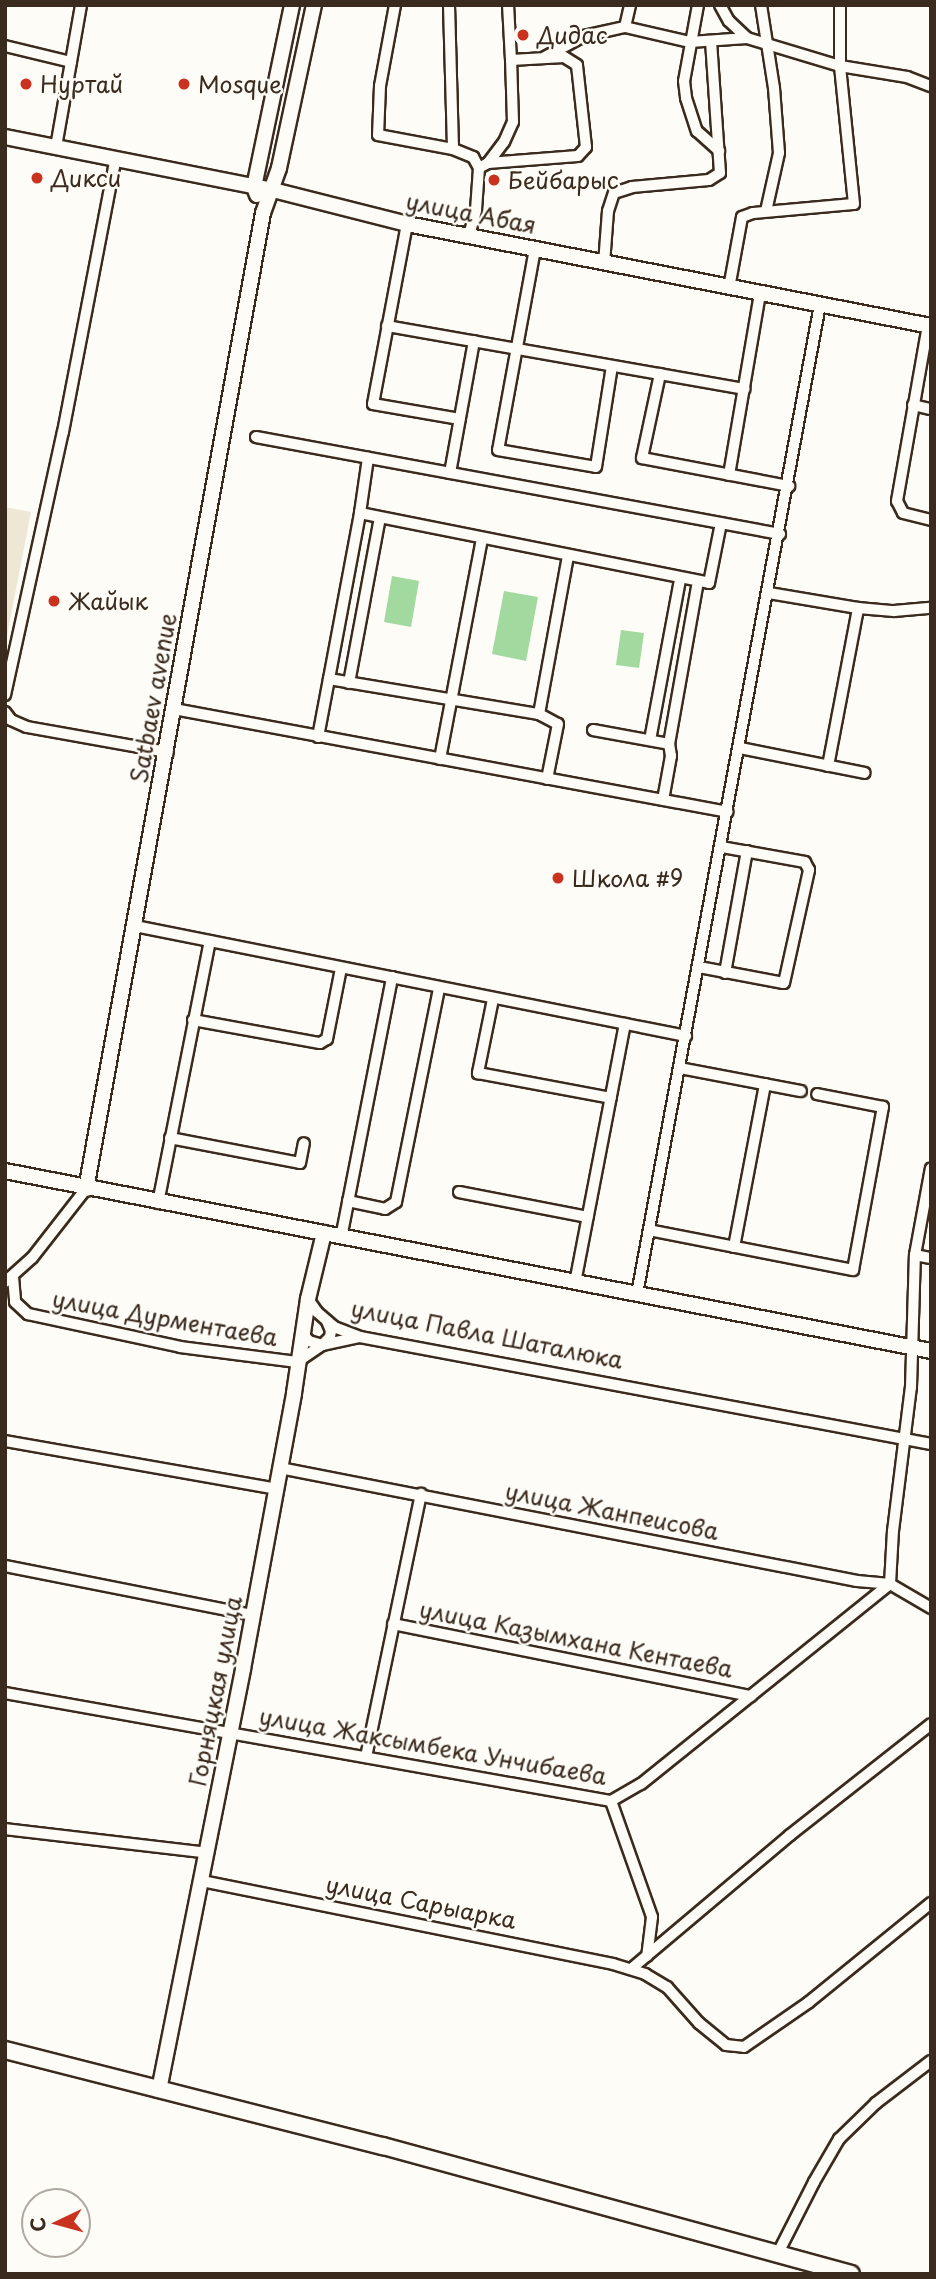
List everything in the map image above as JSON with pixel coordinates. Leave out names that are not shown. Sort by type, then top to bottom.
[{"type":"main road","points":[[5,2050],[383,2146],[851,2274]]},
{"type":"street","points":[[56,147],[81,5]]},
{"type":"street","points":[[263,213],[254,187],[292,5]]},
{"type":"street","name":"Satbaev avenue","points":[[86,1189],[168,752],[263,213],[273,190],[314,5]]},
{"type":"street","points":[[395,5],[380,86],[378,135],[453,149],[473,157],[483,166],[578,156],[586,147],[577,65],[564,57],[511,60]]},
{"type":"street","points":[[449,5],[453,149]]},
{"type":"street","points":[[468,235],[476,210],[483,166],[504,142],[513,122],[508,5]]},
{"type":"street","points":[[625,27],[630,5]]},
{"type":"street","points":[[698,5],[684,81],[688,107],[697,131],[719,151]]},
{"type":"street","points":[[720,5],[729,21],[747,38]]},
{"type":"street","points":[[761,5],[775,98],[779,153],[766,211]]},
{"type":"street","points":[[729,288],[742,217],[766,211],[853,204],[840,66],[840,5]]},
{"type":"street","points":[[545,57],[584,36],[625,27],[690,42],[747,38],[840,66],[907,77],[931,86]]},
{"type":"street","points":[[604,264],[608,211],[614,193],[632,187],[713,180],[720,173],[711,41]]},
{"type":"street","points":[[5,46],[71,62]]},
{"type":"street","name":"улица Абая","points":[[5,137],[273,190],[407,224],[929,326]]},
{"type":"street","points":[[5,695],[63,432],[116,158]]},
{"type":"street","points":[[407,224],[373,404],[460,419]]},
{"type":"street","points":[[536,249],[498,450],[596,467],[612,366]]},
{"type":"street","points":[[729,475],[760,294]]},
{"type":"street","points":[[637,1294],[780,534],[820,305]]},
{"type":"street","points":[[387,326],[744,389]]},
{"type":"street","points":[[929,326],[897,501],[902,513],[931,520]]},
{"type":"street","points":[[450,473],[474,341]]},
{"type":"street","points":[[660,374],[642,458],[789,485]]},
{"type":"street","points":[[914,405],[931,409]]},
{"type":"street","points":[[256,437],[780,534]]},
{"type":"street","points":[[318,737],[368,458]]},
{"type":"street","points":[[360,513],[709,583],[721,523]]},
{"type":"street","points":[[349,683],[380,518]]},
{"type":"street","points":[[440,759],[454,698],[482,539]]},
{"type":"street","points":[[539,714],[568,556]]},
{"type":"street","points":[[650,740],[680,579]]},
{"type":"street","points":[[663,800],[671,756],[669,744],[698,582]]},
{"type":"street","points":[[769,593],[859,608],[894,611],[931,608]]},
{"type":"street","points":[[828,766],[859,608]]},
{"type":"street","points":[[329,679],[539,714],[558,724],[547,779]]},
{"type":"street","points":[[174,709],[728,812]]},
{"type":"street","points":[[5,712],[11,720],[27,727],[168,752]]},
{"type":"street","points":[[593,730],[669,744]]},
{"type":"street","points":[[740,748],[865,773]]},
{"type":"street","points":[[699,967],[784,983],[809,870],[805,862],[722,847]]},
{"type":"street","points":[[725,972],[747,851]]},
{"type":"street","points":[[135,926],[493,999],[686,1035]]},
{"type":"street","points":[[158,1203],[210,941]]},
{"type":"street","points":[[193,1020],[320,1043],[327,1039],[341,968]]},
{"type":"street","points":[[341,1238],[392,977]]},
{"type":"street","points":[[348,1201],[385,1209],[396,1202],[439,988]]},
{"type":"street","points":[[493,999],[478,1073],[611,1098]]},
{"type":"street","points":[[575,1283],[625,1024]]},
{"type":"street","points":[[680,1068],[801,1091]]},
{"type":"street","points":[[734,1247],[765,1084]]},
{"type":"street","points":[[649,1230],[853,1270],[883,1107],[817,1094]]},
{"type":"street","points":[[170,1138],[300,1163],[304,1143]]},
{"type":"street","points":[[890,1584],[893,1531],[906,1439],[915,1255],[931,1168]]},
{"type":"street","points":[[5,1171],[158,1203],[931,1351]]},
{"type":"street","points":[[9,1279],[32,1258],[86,1189]]},
{"type":"street","points":[[459,1192],[588,1217]]},
{"type":"street","points":[[308,1299],[324,1233]]},
{"type":"street","points":[[915,1255],[931,1258]]},
{"type":"street","name":"улица Дурментаева","points":[[9,1279],[15,1302],[28,1314],[180,1347],[297,1362]]},
{"type":"street","name":"улица Павла Шаталюка","points":[[308,1299],[327,1320],[360,1337],[931,1444]]},
{"type":"street","name":"Горняцкая улица","points":[[159,2090],[208,1853],[277,1489],[308,1299]]},
{"type":"street","points":[[316,1317],[327,1320],[331,1331],[322,1345],[309,1341],[303,1327],[316,1317]]},
{"type":"street","points":[[297,1362],[322,1345],[360,1337]]},
{"type":"street","points":[[5,1441],[277,1489]]},
{"type":"street","name":"улица Жанпеисова","points":[[280,1468],[857,1581],[890,1584],[931,1608]]},
{"type":"street","points":[[366,1757],[421,1494]]},
{"type":"street","points":[[5,1566],[253,1615]]},
{"type":"street","name":"улица Жаксымбека Унчибаева","points":[[5,1693],[611,1801],[640,1784],[890,1584]]},
{"type":"street","name":"улица Казымхана Кентаева","points":[[393,1624],[751,1696]]},
{"type":"street","points":[[631,1969],[790,1835],[931,1724]]},
{"type":"street","points":[[611,1801],[652,1917],[647,1956]]},
{"type":"street","points":[[5,1829],[208,1853]]},
{"type":"street","name":"улица Сарыарка","points":[[202,1881],[542,1947],[631,1969],[667,1987],[699,2023],[726,2045],[744,2047],[809,2002],[931,1903]]},
{"type":"street","points":[[778,2253],[839,2139],[876,2103],[931,2062]]},
{"type":"shaded area","points":[[5,507],[31,512],[5,646]]},
{"type":"green space","points":[[392,576],[419,581],[411,627],[384,622]]},
{"type":"green space","points":[[504,591],[538,597],[526,661],[492,654]]},
{"type":"green space","points":[[621,630],[644,633],[639,668],[616,665]]},
{"type":"place","name":"Дидас","points":[[523,35]]},
{"type":"place","name":"Нуртай","points":[[26,84]]},
{"type":"place","name":"Mosque","points":[[184,84]]},
{"type":"place","name":"Дикси","points":[[37,178]]},
{"type":"place","name":"Бейбарыс","points":[[494,180]]},
{"type":"place","name":"Жайык","points":[[54,601]]},
{"type":"place","name":"Школа #9","points":[[558,878]]}]
